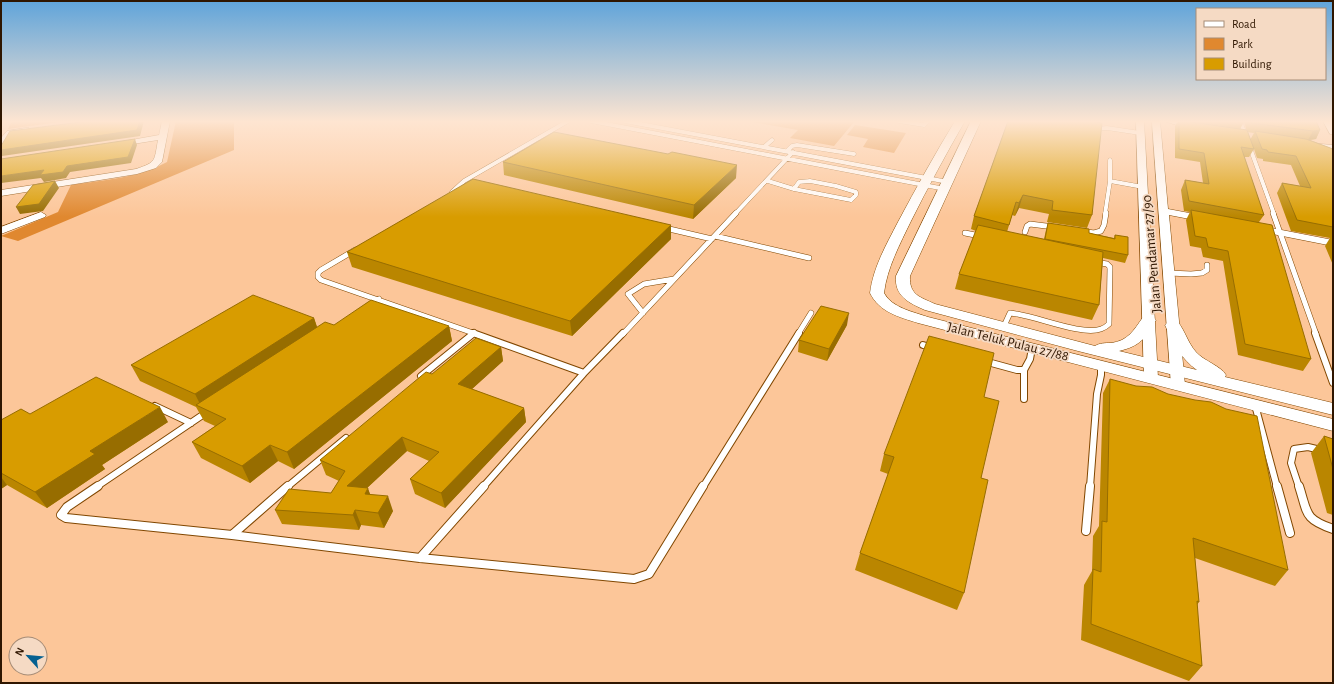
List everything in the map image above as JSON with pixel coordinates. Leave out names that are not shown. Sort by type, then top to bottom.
[{"type":"street","points":[[1,201],[5,192],[145,169],[158,162],[160,153]]},
{"type":"street","name":"Jalan Teluk Pulau 27/88","points":[[941,153],[924,182],[876,284],[877,293],[882,301],[893,309],[909,316],[1101,365],[1150,371]]},
{"type":"street","name":"Jalan Teluk Pulau 27/88","points":[[961,153],[903,276],[901,285],[905,293],[915,301],[930,307],[1084,348],[1255,405],[1333,425]]},
{"type":"street","name":"Jalan Pendamar 27/90","points":[[1141,153],[1150,371]]},
{"type":"street","name":"Jalan Pendamar 27/90","points":[[1159,153],[1177,378]]},
{"type":"street","points":[[1164,211],[1218,221]]},
{"type":"street","points":[[1,231],[41,215]]},
{"type":"street","points":[[1249,227],[1333,243]]},
{"type":"street","points":[[1084,348],[1124,346],[1133,342],[1139,336],[1148,320]]},
{"type":"street","points":[[1173,324],[1181,344],[1192,360],[1240,386]]},
{"type":"street","name":"Jalan Teluk Pulau 27/88","points":[[1177,378],[1240,386],[1333,409]]},
{"type":"lane","points":[[450,194],[457,190],[464,181],[513,153]]},
{"type":"lane","points":[[757,153],[844,170],[946,186]]},
{"type":"lane","points":[[420,558],[584,373],[768,181],[792,153]]},
{"type":"lane","points":[[798,153],[946,186]]},
{"type":"lane","points":[[847,153],[854,154]]},
{"type":"lane","points":[[1251,153],[1333,383]]},
{"type":"lane","points":[[1072,230],[1094,233],[1100,231],[1104,225],[1110,181],[1110,160]]},
{"type":"lane","points":[[844,170],[848,163]]},
{"type":"lane","points":[[464,181],[472,182]]},
{"type":"lane","points":[[768,181],[794,189],[852,200],[856,195],[856,192],[848,188],[802,181],[794,189]]},
{"type":"lane","points":[[1110,181],[1143,187]]},
{"type":"lane","points":[[1025,232],[1027,226],[1030,224],[1058,228]]},
{"type":"lane","points":[[659,227],[809,258]]},
{"type":"lane","points":[[965,233],[986,238]]},
{"type":"lane","points":[[362,246],[321,270],[318,273],[318,277],[321,280],[379,299],[584,373]]},
{"type":"lane","points":[[1004,326],[1010,313],[1028,315],[1067,326],[1089,330],[1101,329],[1109,324],[1110,267],[1107,264],[1086,260]]},
{"type":"lane","points":[[1169,273],[1202,273],[1207,270],[1207,265]]},
{"type":"lane","points":[[643,313],[628,294],[636,286],[644,283],[674,279]]},
{"type":"lane","points":[[359,312],[379,299]]},
{"type":"lane","points":[[217,406],[67,508],[61,515],[66,518],[232,535],[420,558],[634,579],[649,574],[811,313]]},
{"type":"lane","points":[[414,383],[474,333]]},
{"type":"lane","points":[[923,345],[937,349]]},
{"type":"lane","points":[[1024,399],[1024,370],[1030,359],[1032,348]]},
{"type":"lane","points":[[980,360],[1017,370],[1024,370]]},
{"type":"lane","points":[[1086,531],[1097,394],[1101,375],[1101,365]]},
{"type":"lane","points":[[150,404],[191,423]]},
{"type":"lane","points":[[1255,405],[1290,533]]},
{"type":"lane","points":[[232,535],[263,507],[353,432]]},
{"type":"lane","points":[[1333,453],[1308,447],[1294,449],[1291,463],[1308,515],[1316,523],[1333,529]]},
{"type":"green space","points":[[169,153],[227,153],[18,241],[1,236],[58,212],[71,185],[132,175],[144,172],[167,162]]},
{"type":"building","points":[[42,153],[130,153],[128,157],[67,166],[63,172],[40,175],[44,170],[1,176],[1,159]]},
{"type":"building","points":[[518,153],[677,153],[737,165],[694,205],[503,162]]},
{"type":"building","points":[[997,153],[1099,153],[1092,215],[1052,210],[1053,201],[1023,195],[1019,203],[1016,202],[1009,225],[974,216]]},
{"type":"building","points":[[1204,153],[1243,153],[1264,215],[1189,201],[1185,180],[1209,184]]},
{"type":"building","points":[[1274,153],[1333,153],[1333,227],[1297,220],[1282,183],[1311,188],[1296,156]]},
{"type":"building","points":[[473,179],[671,225],[570,321],[347,252]]},
{"type":"building","points":[[55,181],[39,204],[16,207],[33,185]]},
{"type":"building","points":[[1191,210],[1272,225],[1311,359],[1245,344],[1228,251],[1208,247],[1206,238],[1195,236]]},
{"type":"building","points":[[1048,223],[1089,229],[1089,233],[1115,239],[1115,235],[1128,237],[1128,255],[1045,239]]},
{"type":"building","points":[[978,225],[1103,252],[1099,305],[959,274]]},
{"type":"building","points":[[253,295],[314,318],[195,394],[131,365]]},
{"type":"building","points":[[371,300],[449,326],[287,452],[270,445],[242,466],[192,442],[226,419],[196,405],[325,322],[334,325]]},
{"type":"building","points":[[821,306],[849,313],[829,349],[799,340]]},
{"type":"building","points":[[929,336],[994,353],[984,397],[999,401],[981,478],[988,480],[964,593],[860,553],[894,457],[884,454]]},
{"type":"building","points":[[476,338],[501,347],[458,384],[524,408],[441,493],[410,479],[439,452],[402,437],[347,486],[368,488],[365,494],[388,496],[378,513],[355,510],[353,515],[275,510],[289,489],[331,493],[345,471],[320,460],[426,372],[432,374]]},
{"type":"building","points":[[96,377],[160,407],[90,451],[95,454],[35,492],[1,473],[1,420],[21,409],[30,414]]},
{"type":"building","points":[[1110,379],[1136,386],[1152,387],[1168,394],[1211,402],[1226,409],[1257,416],[1288,570],[1193,538],[1199,602],[1197,601],[1202,666],[1091,624],[1093,569],[1101,572],[1102,521],[1107,522]]},
{"type":"building","points":[[1324,436],[1333,439],[1333,469]]}]
